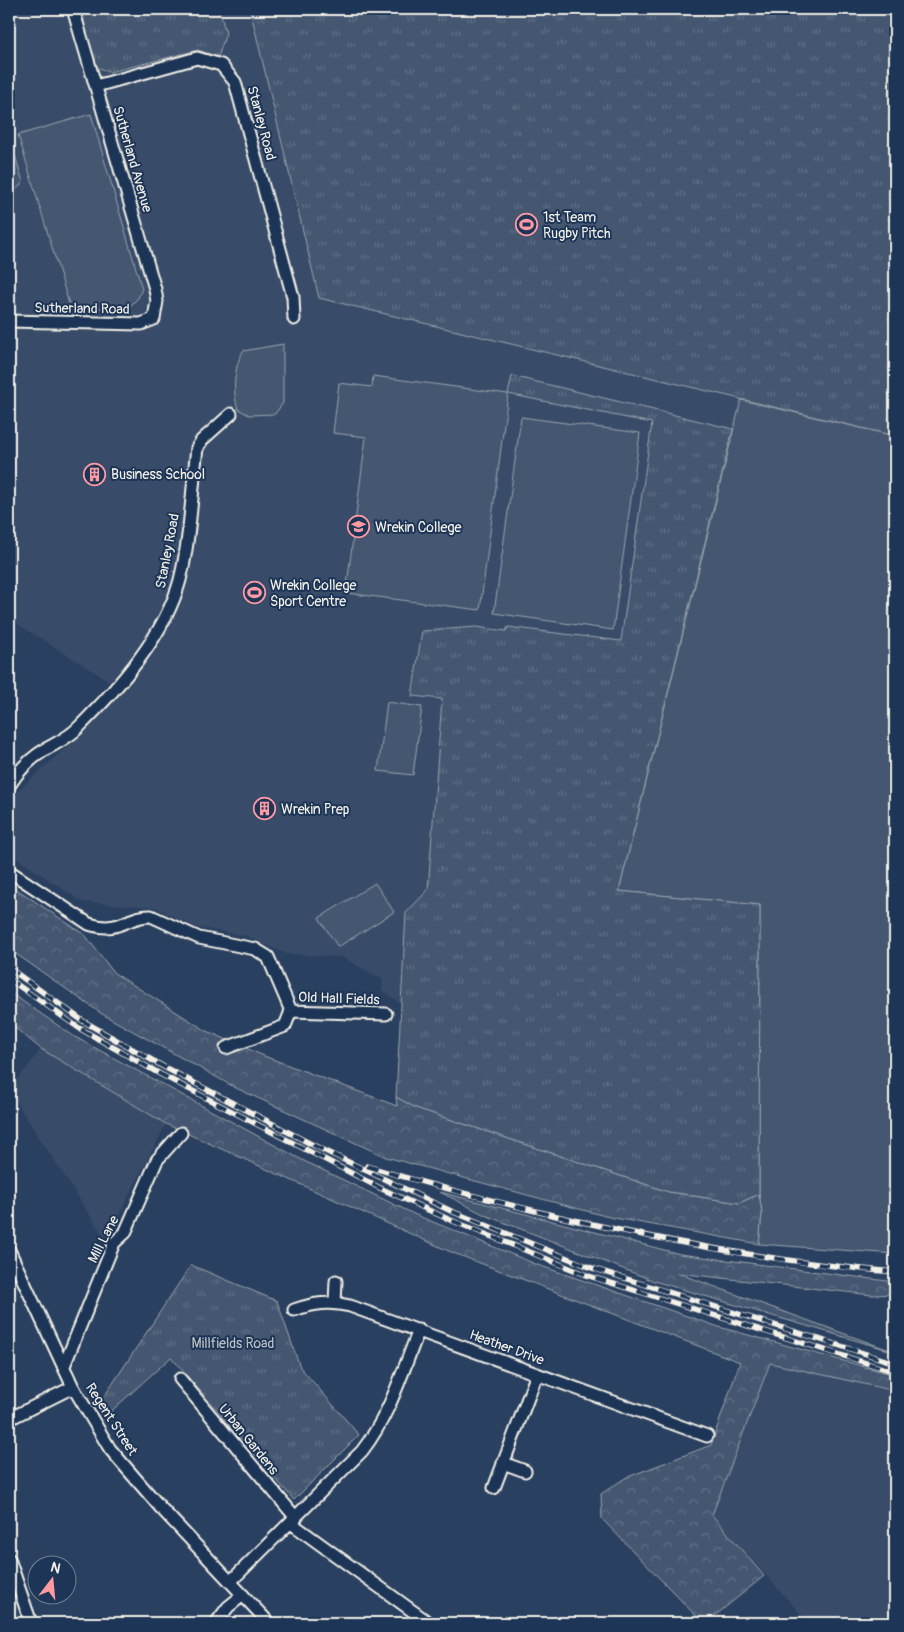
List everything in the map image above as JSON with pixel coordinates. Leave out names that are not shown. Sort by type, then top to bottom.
[{"type":"street","name":"Sutherland Avenue","points":[[73,9],[155,289],[157,301],[154,319]]},
{"type":"street","name":"Stanley Road","points":[[96,86],[197,58],[221,65],[236,82],[293,297],[294,320]]},
{"type":"street","name":"Sutherland Road","points":[[9,322],[141,324],[154,319]]},
{"type":"street","name":"Stanley Road","points":[[9,786],[30,760],[47,748],[63,741],[79,727],[125,676],[168,613],[180,580],[197,448],[202,440],[231,414]]},
{"type":"street","points":[[9,871],[89,924],[117,926],[143,916],[151,916],[199,938],[255,949],[268,957],[291,1011],[285,1026],[226,1048]]},
{"type":"street","name":"Old Hall Fields","points":[[291,1011],[386,1014]]},
{"type":"street","name":"Mill Lane","points":[[64,1366],[114,1243],[125,1233],[157,1160],[181,1133]]},
{"type":"street","name":"Regent Street","points":[[9,1250],[74,1387],[120,1462],[269,1623]]},
{"type":"street","points":[[335,1303],[336,1281]]},
{"type":"street","name":"Heather Drive","points":[[294,1310],[321,1303],[335,1303],[419,1330],[707,1436]]},
{"type":"street","points":[[230,1582],[293,1521],[362,1451],[373,1437],[383,1420],[419,1330]]},
{"type":"street","points":[[494,1488],[537,1374]]},
{"type":"street","name":"Urban Gardens","points":[[180,1380],[293,1521],[429,1623]]},
{"type":"street","points":[[9,1418],[74,1387]]},
{"type":"street","points":[[503,1463],[525,1471]]},
{"type":"street","points":[[9,1559],[30,1623]]},
{"type":"street","points":[[216,1623],[228,1607],[243,1595]]},
{"type":"shaded area","name":"Wrekin College","points":[[9,9],[895,9],[895,436],[741,400],[619,891],[759,1194],[739,1203],[669,1192],[416,1108],[396,1097],[401,1004],[382,990],[383,980],[342,957],[286,954],[246,936],[195,927],[154,907],[82,902],[9,853],[9,808],[19,790],[72,742],[117,686],[9,619]]},
{"type":"shaded area","points":[[41,1049],[166,1124],[106,1240],[9,1091]]},
{"type":"shaded area","points":[[770,1363],[895,1391],[895,1623],[809,1623],[711,1515]]},
{"type":"green space","points":[[79,9],[219,9],[226,33],[218,57],[198,50],[110,72],[97,67]]},
{"type":"green space","points":[[250,9],[895,9],[895,436],[319,298]]},
{"type":"green space","points":[[91,114],[142,289],[138,298],[127,309],[70,307],[18,135]]},
{"type":"green space","points":[[9,135],[23,182],[9,198]]},
{"type":"green space","points":[[283,344],[283,403],[275,414],[249,415],[238,409],[235,395],[235,380],[243,351]]},
{"type":"green space","points":[[373,376],[508,394],[480,610],[346,593],[366,437],[333,433],[339,383],[372,387]]},
{"type":"green space","points":[[512,376],[733,429],[619,891],[760,905],[759,1194],[739,1203],[669,1192],[416,1108],[396,1097],[406,913],[428,890],[442,699],[412,696],[422,631],[476,627],[506,631],[508,627],[621,641],[652,423],[508,394]]},
{"type":"green space","points":[[741,400],[895,436],[895,1254],[759,1244],[762,1213],[759,1194],[760,905],[619,891]]},
{"type":"green space","points":[[521,417],[640,433],[613,630],[494,613]]},
{"type":"green space","points":[[387,702],[422,707],[413,775],[378,771]]},
{"type":"green space","points":[[375,883],[394,912],[338,947],[319,918]]},
{"type":"green space","points":[[9,884],[85,935],[114,973],[205,1030],[264,1056],[397,1106],[396,1097],[416,1108],[669,1192],[739,1203],[759,1194],[762,1213],[759,1244],[609,1217],[386,1157],[236,1088],[102,1014],[9,949]]},
{"type":"green space","points":[[9,992],[75,1037],[304,1161],[416,1215],[538,1265],[719,1327],[895,1375],[895,1391],[770,1363],[712,1515],[764,1576],[706,1623],[703,1623],[602,1519],[601,1494],[625,1478],[711,1445],[740,1362],[451,1252],[166,1124],[41,1049],[9,1023]]},
{"type":"green space","points":[[440,1192],[680,1254],[895,1282],[895,1294],[872,1295],[677,1273],[895,1352],[654,1281],[485,1215]]},
{"type":"green space","name":"Millfields Road","points":[[191,1265],[277,1301],[300,1367],[359,1435],[294,1500],[171,1357],[107,1415],[100,1403]]},
{"type":"railway","points":[[9,968],[83,1021],[164,1067],[313,1145],[451,1211],[592,1268],[895,1363]]},
{"type":"railway","points":[[9,979],[79,1028],[160,1074],[380,1188],[448,1219],[589,1276],[895,1372]]},
{"type":"railway","points":[[367,1166],[523,1208],[662,1239],[801,1262],[895,1272]]},
{"type":"place","name":"1st Team Rugby Pitch","points":[[527,225]]},
{"type":"place","name":"Business School","points":[[95,474]]},
{"type":"place","name":"Wrekin College","points":[[359,527]]},
{"type":"place","name":"Wrekin College Sport Centre","points":[[254,593]]},
{"type":"place","name":"Wrekin Prep","points":[[265,809]]}]
